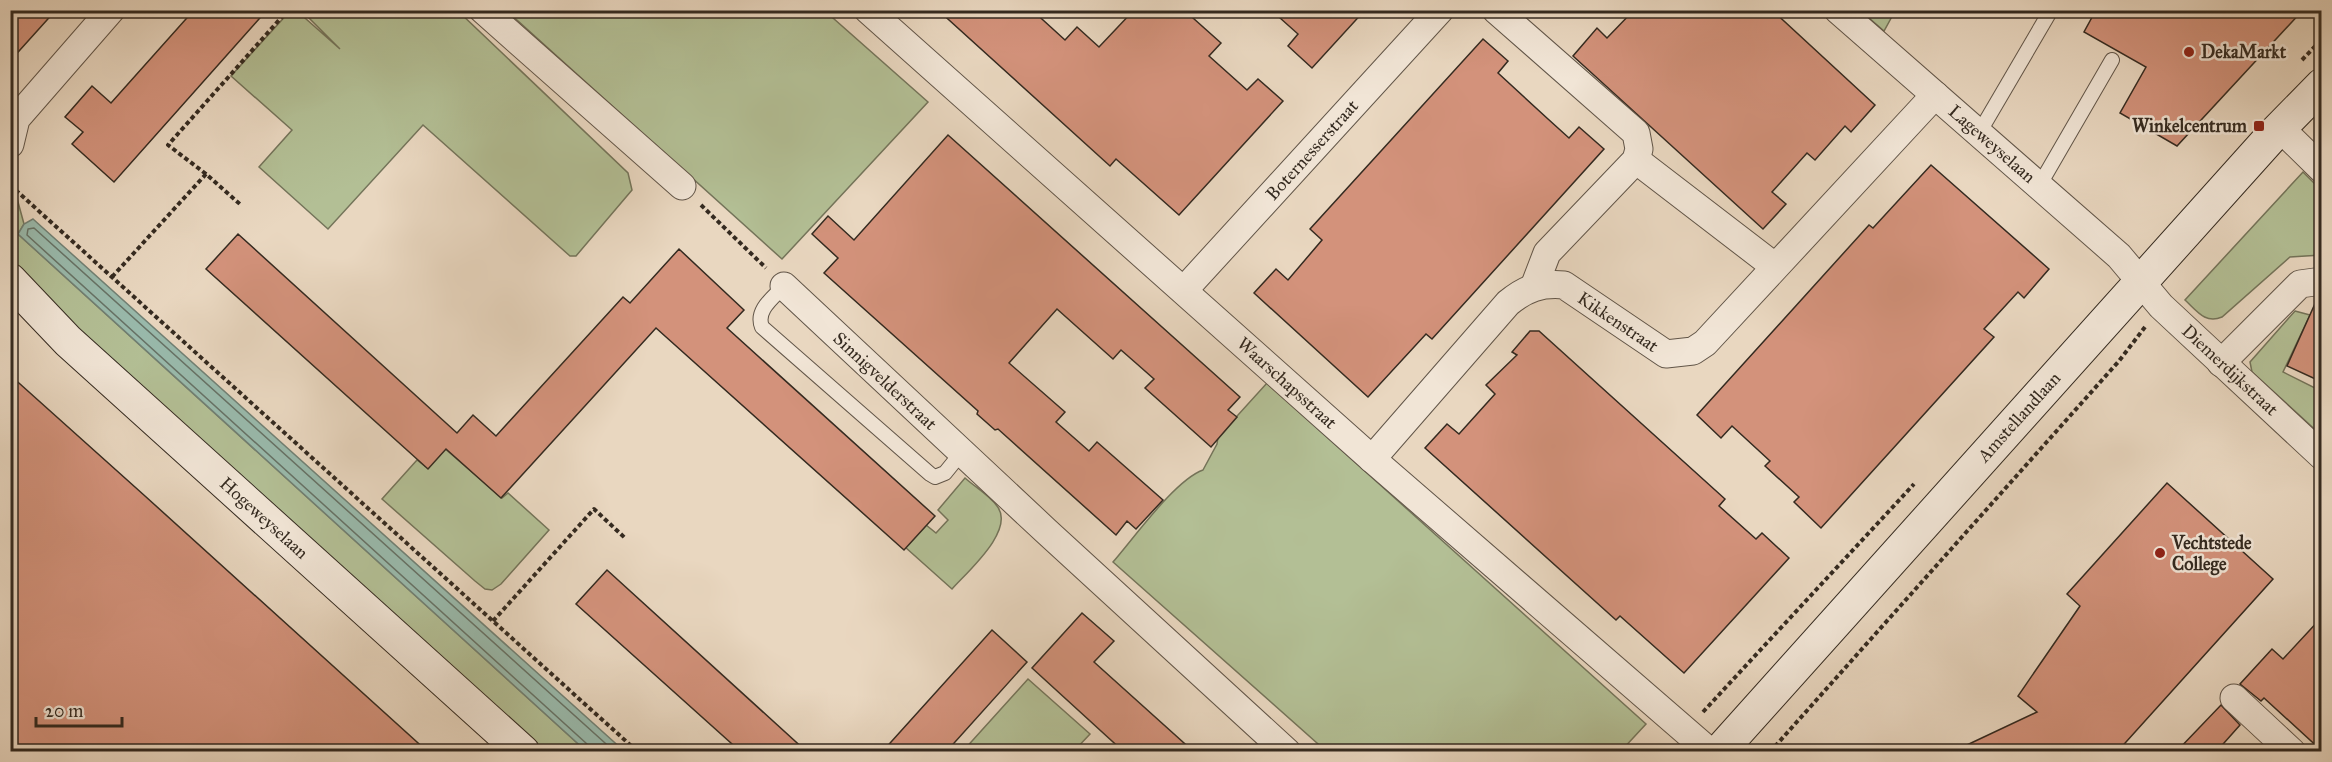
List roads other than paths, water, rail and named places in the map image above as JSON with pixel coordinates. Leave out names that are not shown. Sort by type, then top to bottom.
[{"type":"main road","name":"Amstellandlaan","points":[[1719,752],[2150,295],[2280,128],[2322,85]]},
{"type":"main road","name":"Hogeweyselaan","points":[[10,279],[76,348],[523,752]]},
{"type":"street","points":[[10,144],[16,119],[111,10]]},
{"type":"street","points":[[483,10],[682,186]]},
{"type":"street","name":"Waarschapsstraat","points":[[868,10],[1372,459],[1710,752]]},
{"type":"street","name":"Boternesserstraat","points":[[1184,290],[1440,10]]},
{"type":"street","points":[[1496,10],[1636,133],[1639,149],[1636,160],[1547,253],[1534,287]]},
{"type":"street","name":"Lageweyselaan","points":[[1838,10],[2119,256],[2150,295]]},
{"type":"street","name":"Kikkenstraat","points":[[1372,459],[1509,303],[1520,293],[1534,287],[1549,284],[1564,285],[1666,354],[1693,351],[1705,343],[1935,95]]},
{"type":"street","points":[[2280,128],[2322,169]]},
{"type":"street","points":[[1636,160],[1774,266]]},
{"type":"street","points":[[2221,363],[2300,284],[2322,281]]},
{"type":"street","name":"Sinnigvelderstraat","points":[[784,286],[1287,752]]},
{"type":"street","name":"Diemerdijkstraat","points":[[2150,295],[2322,456]]},
{"type":"street","points":[[2234,698],[2292,752]]},
{"type":"lane","points":[[1979,133],[2051,10]]},
{"type":"lane","points":[[2039,186],[2112,60]]},
{"type":"lane","points":[[784,286],[762,310],[759,318],[762,327],[930,474],[935,477],[945,473],[962,452]]},
{"type":"water","points":[[33,219],[624,751],[586,751],[18,234],[24,224]]},
{"type":"place","name":"DekaMarkt","points":[[2189,52]]},
{"type":"place","name":"Winkelcentrum","points":[[2259,126]]},
{"type":"place","name":"Vechtstede College","points":[[2160,553]]}]
